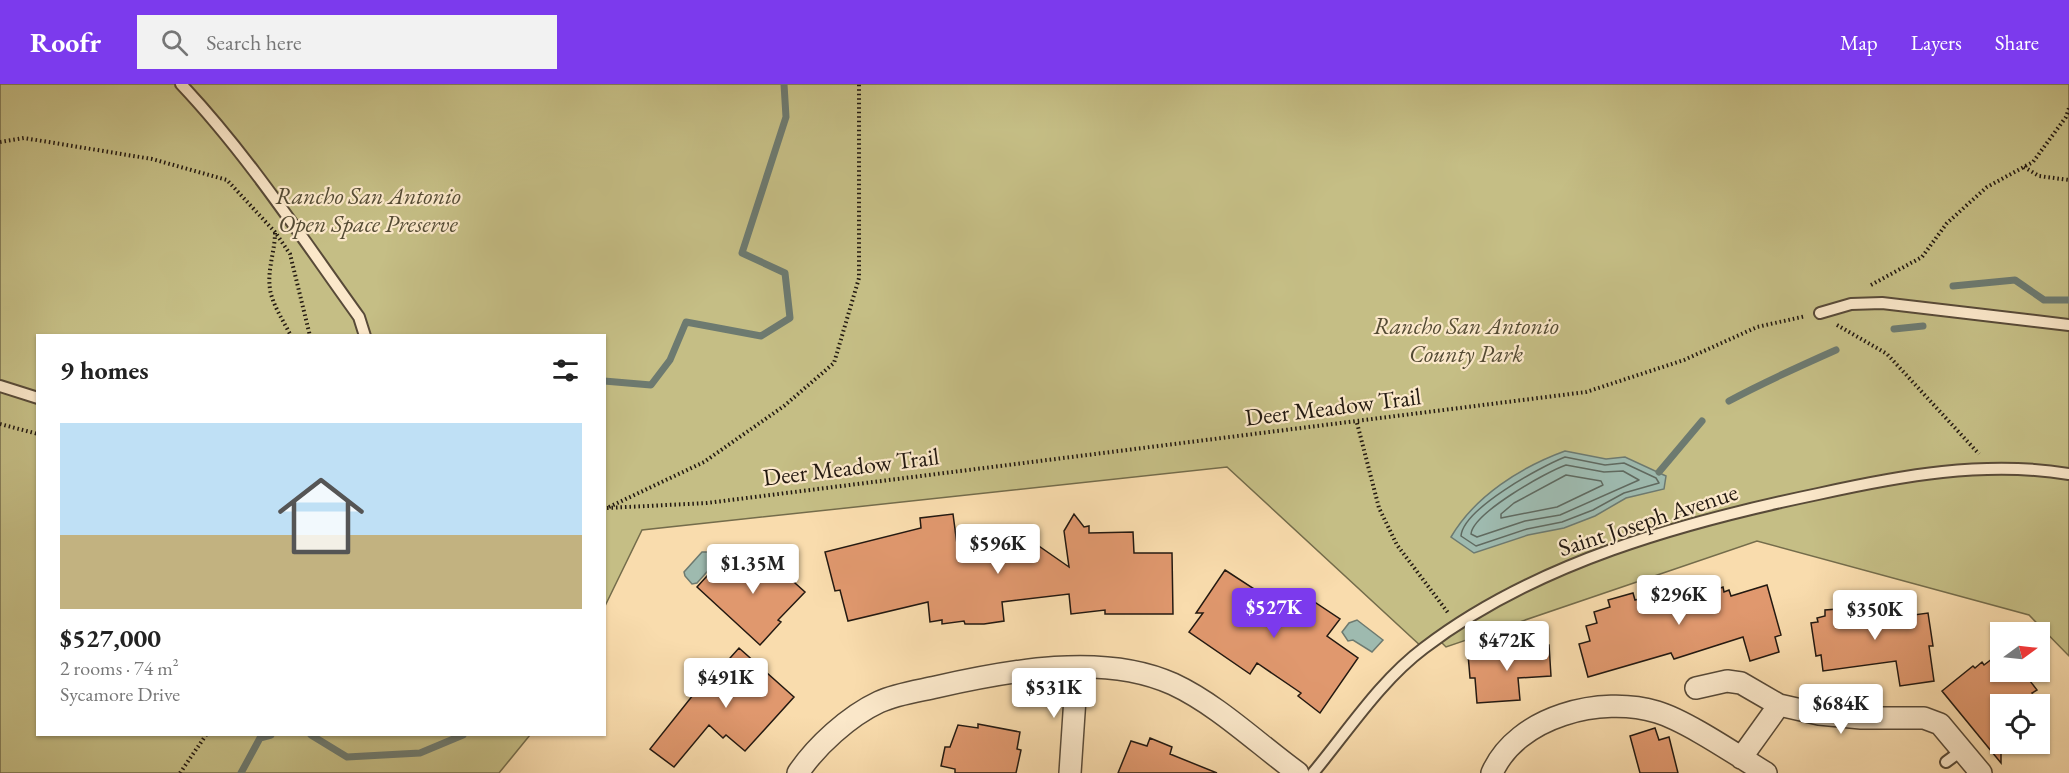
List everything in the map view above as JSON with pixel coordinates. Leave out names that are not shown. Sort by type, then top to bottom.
[{"type":"street","points":[[798,773],[810,754],[831,735],[879,702],[992,674],[1035,668],[1122,671],[1150,676],[1172,684],[1210,707],[1299,773]]},
{"type":"street","points":[[1070,773],[1077,668]]},
{"type":"street","points":[[1696,688],[1727,681],[1741,683],[1779,705],[1879,725],[1924,717],[1940,724],[1954,757],[1981,773]]},
{"type":"street","points":[[1741,758],[1779,705]]},
{"type":"street","points":[[1492,773],[1497,762],[1542,723],[1572,712],[1605,707],[1632,707],[1658,712],[1766,773]]},
{"type":"lane","points":[[182,84],[205,109],[268,190],[359,317],[364,334]]},
{"type":"lane","points":[[1820,313],[1851,304],[1881,303],[2069,325]]},
{"type":"lane","points":[[0,386],[36,397]]},
{"type":"lane","name":"Saint Joseph Avenue","points":[[1313,773],[1395,674],[1423,648],[1458,625],[1546,576],[1661,533],[1764,505],[1886,479],[1991,468],[2069,474]]},
{"type":"path","points":[[606,508],[704,462],[783,406],[834,363],[859,279],[859,84]]},
{"type":"path","points":[[1861,291],[1922,257],[1947,223],[1987,187],[2033,162],[2066,117],[2069,108]]},
{"type":"path","points":[[0,142],[24,138],[152,159],[227,180],[275,232],[290,254],[310,334]]},
{"type":"path","points":[[2023,167],[2039,176],[2069,180]]},
{"type":"path","points":[[275,232],[270,290],[290,334]]},
{"type":"path","points":[[1820,313],[1854,337],[1887,354],[1991,468]]},
{"type":"path","name":"Deer Meadow Trail","points":[[606,508],[707,503],[1357,423],[1586,392],[1684,360],[1757,327],[1820,313]]},
{"type":"path","points":[[1357,423],[1379,508],[1397,545],[1458,625]]},
{"type":"path","points":[[0,424],[36,433]]},
{"type":"path","points":[[180,773],[205,736]]},
{"type":"green space","name":"Rancho San Antonio County Park","points":[[0,84],[2069,84],[2069,656],[2050,637],[2050,622],[2036,622],[2029,615],[1757,541],[1446,647],[1436,637],[1423,648],[1227,467],[642,530],[606,604],[606,334],[36,334],[36,736],[529,736],[499,773],[0,773]]},
{"type":"water","points":[[1565,451],[1606,459],[1625,457],[1666,476],[1664,489],[1626,498],[1595,516],[1564,528],[1528,535],[1474,553],[1451,537],[1473,509],[1500,485],[1532,465]]},
{"type":"water","points":[[702,552],[707,552],[714,557],[714,564],[697,583],[692,584],[684,572]]},
{"type":"water","points":[[1357,620],[1383,640],[1372,652],[1353,640],[1348,641],[1342,632],[1349,623]]},
{"type":"building","points":[[953,514],[958,552],[1012,547],[1012,544],[1033,542],[1069,567],[1064,531],[1074,514],[1084,527],[1089,526],[1089,533],[1133,532],[1134,553],[1172,553],[1173,614],[1105,614],[1105,610],[1071,614],[1069,594],[1002,602],[1004,621],[984,624],[965,624],[964,621],[942,624],[942,620],[930,622],[928,602],[848,621],[840,590],[835,591],[825,552],[921,528],[920,518]]},
{"type":"building","points":[[758,550],[805,592],[778,620],[781,622],[760,645],[697,587],[717,565],[725,573],[739,559],[745,564]]},
{"type":"building","points":[[1225,570],[1300,619],[1313,601],[1340,619],[1327,636],[1358,658],[1320,713],[1298,696],[1301,693],[1257,663],[1250,674],[1189,632],[1203,613],[1196,613]]},
{"type":"building","points":[[1703,583],[1704,587],[1716,583],[1718,589],[1723,587],[1724,592],[1729,590],[1731,596],[1767,585],[1781,635],[1775,637],[1779,652],[1750,661],[1743,637],[1674,659],[1671,653],[1588,677],[1579,644],[1590,641],[1586,626],[1597,623],[1594,612],[1610,607],[1608,600],[1633,593],[1635,600]]},
{"type":"building","points":[[1863,601],[1863,605],[1884,603],[1886,613],[1891,612],[1892,618],[1928,613],[1933,646],[1929,646],[1934,681],[1900,686],[1896,661],[1823,671],[1821,655],[1816,656],[1811,623],[1818,622],[1817,618],[1825,616],[1825,610],[1838,609],[1838,604]]},
{"type":"building","points":[[1549,645],[1551,676],[1518,678],[1520,700],[1477,703],[1475,678],[1470,678],[1468,654]]},
{"type":"building","points":[[739,648],[794,697],[745,751],[726,735],[723,738],[709,725],[674,767],[650,749],[701,685],[704,687]]},
{"type":"building","points":[[1990,660],[1990,682],[2031,682],[2037,690],[2033,694],[1990,694],[1990,750],[1942,691],[1973,666],[1975,668],[1982,662],[1984,665]]},
{"type":"building","points":[[978,724],[1020,732],[1017,749],[1021,750],[1016,773],[955,773],[955,769],[941,766],[945,747],[950,747],[958,725],[978,728]]},
{"type":"building","points":[[1655,728],[1659,740],[1669,737],[1678,773],[1640,773],[1630,736]]},
{"type":"building","points":[[1150,738],[1172,747],[1170,754],[1217,773],[1118,773],[1131,741],[1147,746]]},
{"type":"building","points":[[1994,754],[2001,754],[2001,763]]},
{"type":"waterway","points":[[606,381],[651,385],[670,360],[686,322],[761,336],[790,318],[785,273],[742,253],[786,117],[784,84]]},
{"type":"waterway","points":[[1953,286],[2015,280],[2044,300],[2069,300]]},
{"type":"waterway","points":[[1894,329],[1923,326]]},
{"type":"waterway","points":[[1729,401],[1836,350]]},
{"type":"waterway","points":[[1659,472],[1702,421]]},
{"type":"waterway","points":[[241,773],[260,738],[267,736]]},
{"type":"waterway","points":[[313,736],[347,757],[420,753],[461,736]]},
{"type":"park label","name":"Rancho San Antonio Open Space Preserve","points":[[368,210]]}]
